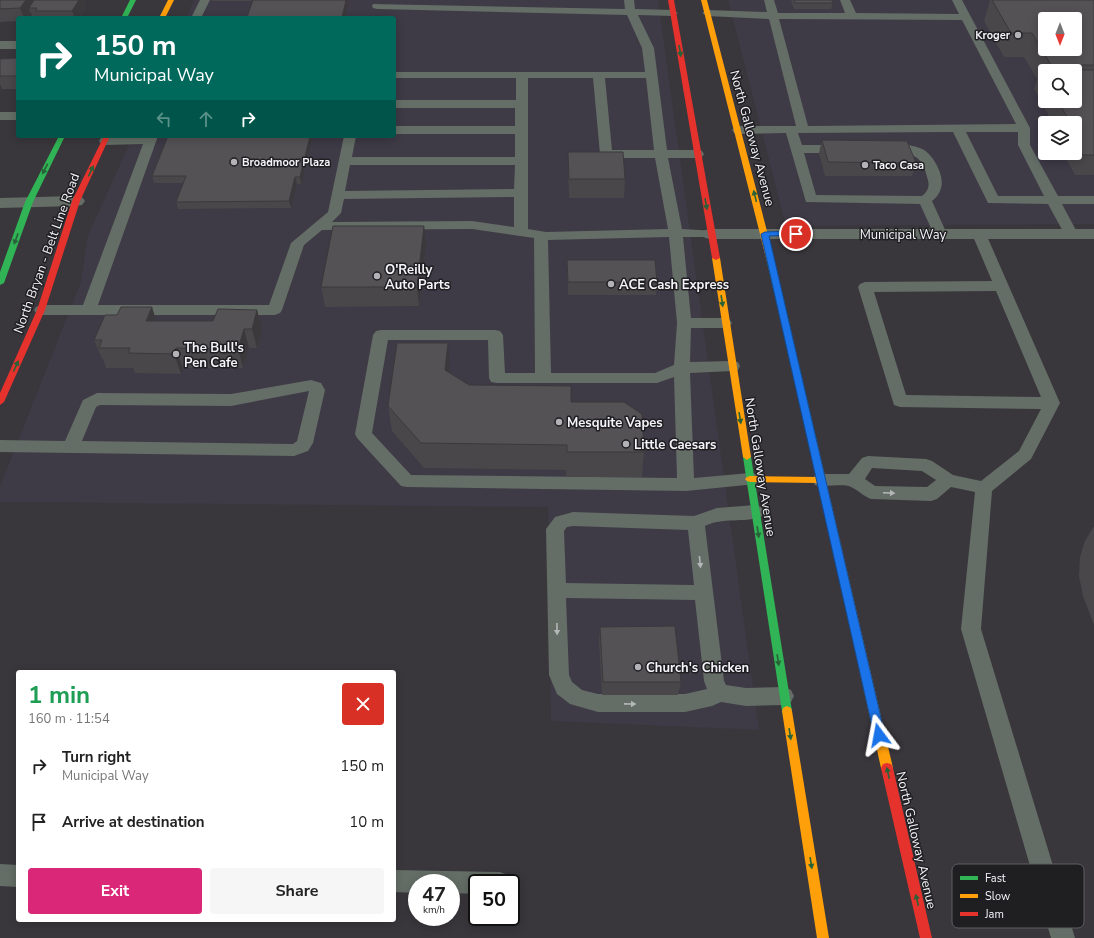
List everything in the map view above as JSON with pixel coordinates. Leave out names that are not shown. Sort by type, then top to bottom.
[{"type":"main road","points":[[125,16],[134,0]]},
{"type":"main road","points":[[163,16],[171,0]]},
{"type":"main road","name":"North Galloway Avenue","points":[[671,0],[676,13],[821,934]]},
{"type":"main road","name":"North Galloway Avenue","points":[[704,0],[704,13],[738,130],[765,234],[926,938]]},
{"type":"main road","points":[[0,283],[29,202],[61,138]]},
{"type":"main road","name":"North Bryan - Belt Line Road","points":[[0,402],[41,310],[76,201],[106,138]]},
{"type":"main road","points":[[750,479],[821,480]]},
{"type":"street","points":[[0,45],[16,45]]},
{"type":"street","points":[[0,203],[76,201]]},
{"type":"street","name":"Municipal Way","points":[[711,234],[1094,234]]},
{"type":"lane","points":[[197,16],[205,0]]},
{"type":"lane","points":[[769,0],[774,16],[797,129],[796,149],[811,199],[925,200],[931,195],[935,189],[935,182],[926,158],[921,154],[912,151],[875,149]]},
{"type":"lane","points":[[845,0],[852,16]]},
{"type":"lane","points":[[958,0],[1024,128],[1024,145],[1071,234]]},
{"type":"lane","points":[[375,16],[378,3],[630,6],[676,13]]},
{"type":"lane","points":[[630,6],[648,48],[661,154],[676,234],[684,323],[682,368],[686,485]]},
{"type":"lane","points":[[704,13],[774,16],[967,17]]},
{"type":"lane","points":[[396,75],[651,75]]},
{"type":"lane","points":[[521,232],[520,130],[522,75]]},
{"type":"lane","points":[[599,75],[606,154],[698,154]]},
{"type":"lane","points":[[396,104],[521,104]]},
{"type":"lane","points":[[0,116],[16,116]]},
{"type":"lane","points":[[958,128],[993,200],[1094,200]]},
{"type":"lane","points":[[738,130],[1024,128]]},
{"type":"lane","points":[[396,130],[520,130]]},
{"type":"lane","points":[[89,310],[151,138],[106,138]]},
{"type":"lane","points":[[41,310],[275,310],[298,243],[334,214],[350,138]]},
{"type":"lane","points":[[796,149],[859,149]]},
{"type":"lane","points":[[345,162],[521,161]]},
{"type":"lane","points":[[338,195],[521,193]]},
{"type":"lane","points":[[925,200],[940,234]]},
{"type":"lane","points":[[320,226],[472,225],[541,235],[711,234]]},
{"type":"lane","points":[[979,234],[1052,403]]},
{"type":"lane","points":[[541,235],[543,379]]},
{"type":"lane","points":[[1002,286],[865,286],[900,401],[1052,403]]},
{"type":"lane","points":[[684,323],[725,323]]},
{"type":"lane","points":[[732,366],[682,368],[657,378],[497,378],[495,335],[380,335],[363,434],[407,482],[686,485],[750,479]]},
{"type":"lane","points":[[0,446],[71,447],[294,450],[302,447],[305,443],[317,390],[311,385],[231,400],[97,399],[89,404],[71,447]]},
{"type":"lane","points":[[1041,864],[971,629],[984,488],[1025,455],[1052,403]]},
{"type":"lane","points":[[854,480],[868,462],[926,465],[948,480],[984,488]]},
{"type":"lane","points":[[821,480],[854,480],[871,492],[931,494],[948,480]]},
{"type":"lane","points":[[755,512],[720,514],[705,517],[696,523],[573,519],[561,522],[555,529],[559,675],[564,688],[577,698],[598,703],[671,704],[696,701],[712,697],[719,693],[746,697],[784,696]]},
{"type":"lane","points":[[696,523],[714,681],[719,693]]},
{"type":"lane","points":[[556,590],[703,593]]},
{"type":"lane","points":[[0,876],[16,876]]},
{"type":"lane","points":[[396,881],[468,882]]},
{"type":"lane","points":[[1060,928],[1063,938]]},
{"type":"shaded area","name":"Broadmoor Plaza","points":[[194,0],[658,0],[759,730],[551,721],[548,507],[0,502],[0,486],[81,282],[88,235],[132,138],[396,138],[396,16],[187,16]]},
{"type":"shaded area","points":[[728,0],[1094,0],[1094,224],[786,226]]},
{"type":"building","points":[[0,0],[26,0],[20,8],[0,9]]},
{"type":"building","points":[[34,0],[79,0],[72,11],[35,11],[37,8],[29,8]]},
{"type":"building","points":[[253,0],[346,0],[342,16],[247,16]]},
{"type":"building","points":[[794,0],[832,0],[833,3],[795,3]]},
{"type":"building","points":[[992,0],[1094,0],[1094,65],[1050,64],[1046,56],[1082,56],[1082,12],[1038,12],[1038,43],[1032,33],[1011,33]]},
{"type":"building","points":[[16,58],[16,76],[0,76],[0,59]]},
{"type":"building","points":[[1082,70],[1094,70],[1094,155],[1083,155],[1082,153],[1082,116],[1067,116],[1062,108],[1082,108]]},
{"type":"building","name":"Broadmoor Plaza","points":[[167,138],[310,138],[300,177],[295,177],[289,201],[176,202],[186,176],[152,176]]},
{"type":"building","points":[[822,140],[907,141],[916,163],[828,162]]},
{"type":"building","points":[[568,152],[623,152],[625,179],[569,179]]},
{"type":"building","name":"O'Reilly Auto Parts","points":[[333,226],[424,226],[417,287],[321,287]]},
{"type":"building","points":[[567,260],[655,260],[657,282],[568,282]]},
{"type":"building","points":[[121,307],[152,307],[146,321],[213,321],[218,309],[257,310],[252,329],[244,329],[238,349],[176,348],[174,354],[128,353],[130,348],[99,348],[102,340],[94,340],[105,315],[117,315]]},
{"type":"building","points":[[397,343],[448,343],[445,370],[469,385],[571,386],[571,402],[624,402],[642,414],[644,452],[567,452],[567,445],[421,443],[388,406]]},
{"type":"building","name":"Church's Chicken","points":[[675,626],[681,682],[603,682],[600,627]]},
{"type":"traffic: fast","points":[[125,16],[133,0]]},
{"type":"traffic: fast","points":[[0,283],[29,202],[61,138]]},
{"type":"traffic: fast","points":[[771,262],[813,442]]},
{"type":"traffic: fast","points":[[747,457],[787,711]]},
{"type":"traffic: slow","points":[[163,16],[171,0]]},
{"type":"traffic: slow","points":[[704,0],[771,262]]},
{"type":"traffic: slow","points":[[716,258],[747,457]]},
{"type":"traffic: slow","points":[[813,442],[887,768]]},
{"type":"traffic: slow","points":[[750,479],[821,480]]},
{"type":"traffic: slow","points":[[787,711],[823,938]]},
{"type":"traffic: jam","points":[[671,0],[716,258]]},
{"type":"traffic: jam","points":[[0,402],[41,310],[76,201],[106,138]]},
{"type":"traffic: jam","points":[[887,768],[926,938]]},
{"type":"place","name":"Kroger","points":[[1018,35]]},
{"type":"place","name":"Broadmoor Plaza","points":[[234,162]]},
{"type":"place","name":"Taco Casa","points":[[865,165]]},
{"type":"place","name":"O'Reilly Auto Parts","points":[[377,276]]},
{"type":"place","name":"ACE Cash Express","points":[[611,284]]},
{"type":"place","name":"The Bull's Pen Cafe","points":[[176,354]]},
{"type":"place","name":"Mesquite Vapes","points":[[559,422]]},
{"type":"place","name":"Little Caesars","points":[[626,444]]},
{"type":"place","name":"Church's Chicken","points":[[638,667]]},
{"type":"route","points":[[796,234],[765,234],[879,735]]}]
